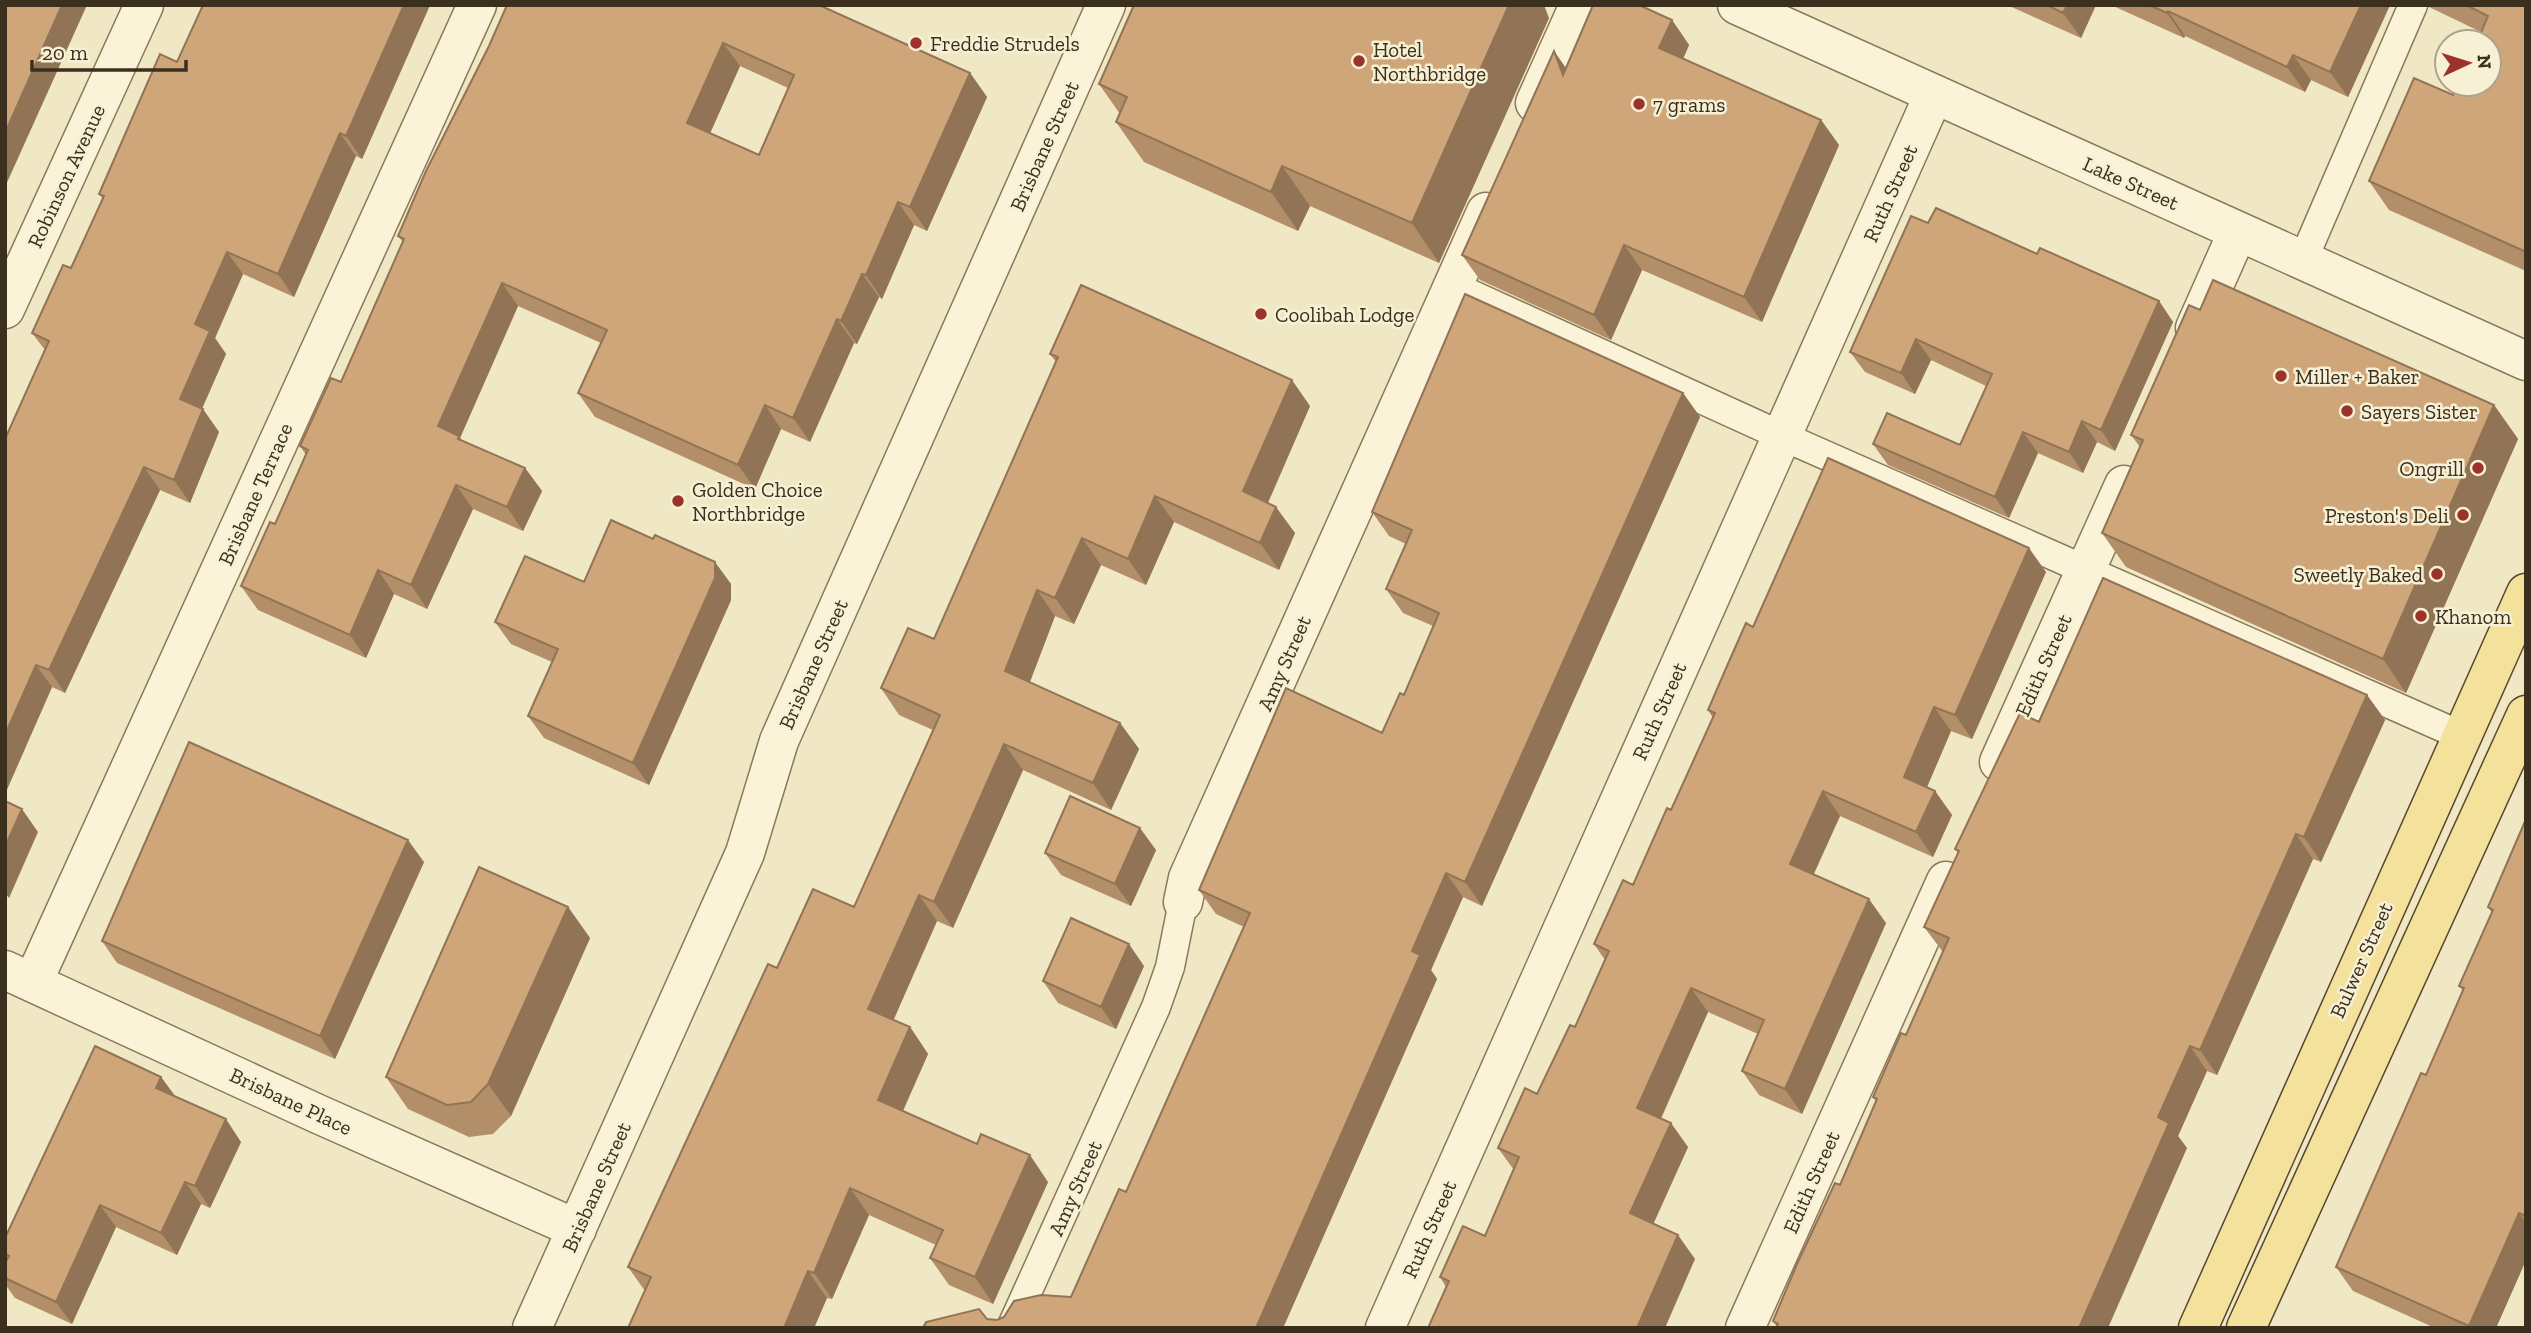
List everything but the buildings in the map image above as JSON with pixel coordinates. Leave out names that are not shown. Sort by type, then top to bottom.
[{"type":"main road","name":"Bulwer Street","points":[[2198,1328],[2460,735],[2526,593]]},
{"type":"main road","points":[[2246,1328],[2526,715]]},
{"type":"street","name":"Robinson Avenue","points":[[5,309],[144,5]]},
{"type":"street","name":"Brisbane Terrace","points":[[19,976],[477,5]]},
{"type":"street","name":"Brisbane Street","points":[[533,1328],[745,853],[779,741],[1106,5]]},
{"type":"street","points":[[1522,133],[1579,5]]},
{"type":"street","name":"Lake Street","points":[[1737,5],[2526,361]]},
{"type":"street","name":"Ruth Street","points":[[1385,1328],[1934,94]]},
{"type":"street","name":"Amy Street","points":[[1183,902],[1188,878],[1499,184]]},
{"type":"street","points":[[2183,354],[2238,231]]},
{"type":"street","name":"Edith Street","points":[[1984,796],[2138,455]]},
{"type":"street","name":"Edith Street","points":[[1745,1328],[1961,847]]},
{"type":"street","name":"Brisbane Place","points":[[19,976],[318,1114],[577,1229]]},
{"type":"lane","points":[[2303,260],[2413,5]]},
{"type":"lane","points":[[1453,286],[1782,436],[2087,568],[2460,735]]},
{"type":"lane","name":"Amy Street","points":[[1012,1328],[1156,1007],[1170,967],[1183,902]]},
{"type":"place","name":"Freddie Strudels","points":[[916,43]]},
{"type":"place","name":"Hotel Northbridge","points":[[1359,61]]},
{"type":"place","name":"7 grams","points":[[1639,104]]},
{"type":"place","name":"Coolibah Lodge","points":[[1261,314]]},
{"type":"place","name":"Miller + Baker","points":[[2281,376]]},
{"type":"place","name":"Sayers Sister","points":[[2347,411]]},
{"type":"place","name":"Ongrill","points":[[2478,468]]},
{"type":"place","name":"Golden Choice Northbridge","points":[[678,501]]},
{"type":"place","name":"Preston's Deli","points":[[2463,515]]},
{"type":"place","name":"Sweetly Baked","points":[[2437,574]]},
{"type":"place","name":"Khanom","points":[[2421,616]]}]
